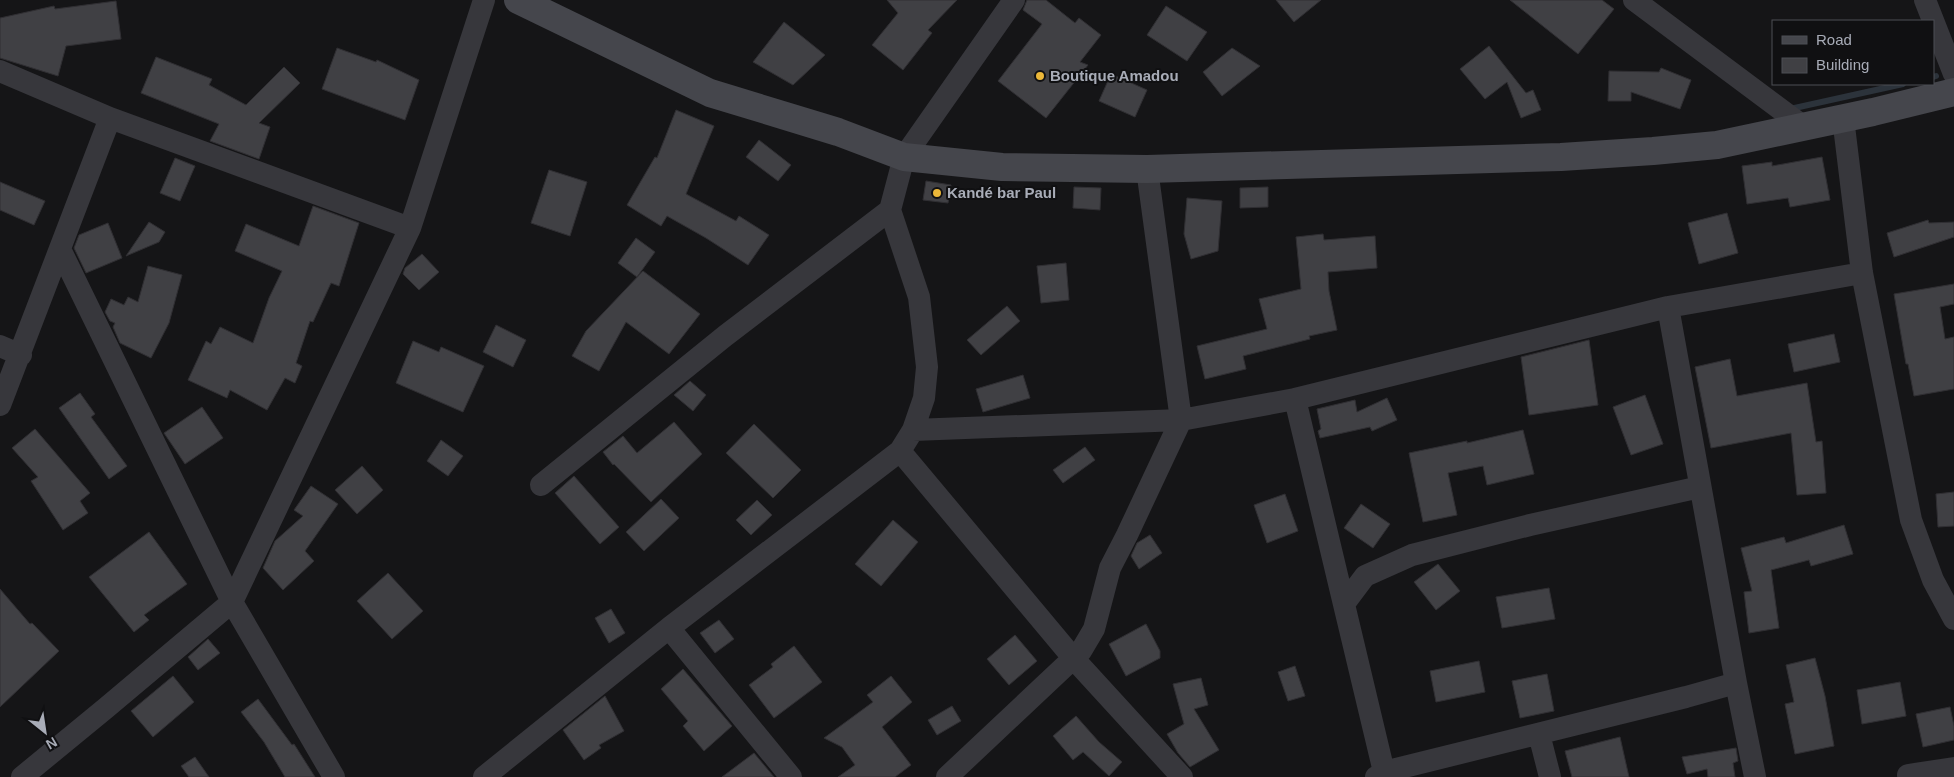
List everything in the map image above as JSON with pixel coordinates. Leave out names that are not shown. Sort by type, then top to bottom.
[{"type":"street","points":[[22,777],[232,602],[410,228],[484,0]]},
{"type":"street","points":[[484,777],[669,628],[900,451],[913,430],[924,398],[926,367],[919,297],[890,210],[904,157],[1014,0]]},
{"type":"street","points":[[1634,0],[1803,126]]},
{"type":"street","points":[[1925,0],[1933,20]]},
{"type":"street","points":[[526,2],[710,93],[838,132],[904,157],[1002,167],[1147,169],[1607,154],[1717,145],[1954,92]]},
{"type":"street","points":[[1934,23],[1954,74]]},
{"type":"street","points":[[0,71],[110,118],[410,228]]},
{"type":"street","points":[[0,405],[110,118]]},
{"type":"street","points":[[1844,118],[1862,273],[1912,520],[1933,580],[1954,619]]},
{"type":"street","points":[[947,777],[1081,651],[1094,629],[1110,568],[1181,420],[1147,169]]},
{"type":"street","points":[[541,486],[726,336],[890,210]]},
{"type":"street","points":[[60,249],[232,602],[334,777]]},
{"type":"street","points":[[913,430],[1181,420],[1296,399],[1668,307],[1862,273]]},
{"type":"street","points":[[1668,307],[1736,683],[1755,777]]},
{"type":"street","points":[[0,346],[20,355]]},
{"type":"street","points":[[1296,399],[1344,604],[1380,775],[1736,683]]},
{"type":"street","points":[[900,451],[1074,659],[1182,777]]},
{"type":"street","points":[[1344,604],[1365,576],[1412,555],[1530,525],[1700,487]]},
{"type":"street","points":[[669,628],[791,777]]},
{"type":"street","points":[[1539,734],[1550,777]]},
{"type":"street","points":[[1905,776],[1954,768]]},
{"type":"building","points":[[887,0],[957,0],[928,30],[932,33],[903,70],[872,45],[898,13]]},
{"type":"building","points":[[1027,0],[1046,0],[1075,23],[1079,18],[1101,35],[1080,62],[1088,65],[1046,118],[998,81],[1042,24],[1023,10]]},
{"type":"building","points":[[1276,0],[1321,0],[1294,22]]},
{"type":"building","points":[[1510,0],[1602,0],[1614,9],[1578,54]]},
{"type":"building","points":[[116,1],[121,39],[66,46],[58,76],[0,58],[0,18],[54,6],[55,9]]},
{"type":"building","points":[[1166,6],[1207,32],[1187,61],[1147,35]]},
{"type":"building","points":[[784,22],[825,55],[793,85],[753,62]]},
{"type":"building","points":[[1489,46],[1526,93],[1533,90],[1541,110],[1521,118],[1507,82],[1485,99],[1460,69]]},
{"type":"building","points":[[337,48],[376,62],[377,60],[419,80],[405,120],[322,89]]},
{"type":"building","points":[[1232,48],[1260,66],[1222,96],[1203,72]]},
{"type":"building","points":[[156,57],[212,79],[209,85],[246,105],[284,67],[300,83],[259,123],[270,127],[259,159],[210,141],[219,124],[141,93]]},
{"type":"building","points":[[1661,68],[1691,80],[1680,109],[1631,92],[1631,101],[1608,101],[1609,71],[1659,72]]},
{"type":"building","points":[[1111,74],[1147,90],[1135,117],[1099,101]]},
{"type":"building","points":[[676,110],[714,126],[686,194],[736,221],[739,216],[769,235],[748,265],[667,216],[661,226],[627,205],[655,157],[657,158]]},
{"type":"building","points":[[759,140],[791,165],[778,181],[746,157]]},
{"type":"building","points":[[1822,157],[1830,200],[1790,207],[1788,198],[1747,204],[1742,166],[1772,162],[1772,166]]},
{"type":"building","points":[[175,158],[195,166],[180,201],[160,193]]},
{"type":"building","points":[[549,170],[587,182],[570,236],[531,223]]},
{"type":"building","points":[[926,181],[951,185],[948,203],[923,200]]},
{"type":"building","points":[[0,182],[45,201],[34,225],[0,210]]},
{"type":"building","points":[[1074,187],[1101,188],[1100,210],[1073,208]]},
{"type":"building","points":[[1268,187],[1268,207],[1240,208],[1240,188]]},
{"type":"building","points":[[1187,198],[1222,201],[1218,251],[1191,259],[1184,234]]},
{"type":"building","points":[[313,206],[359,223],[339,286],[331,283],[313,322],[310,321],[296,363],[302,366],[295,383],[285,378],[267,410],[230,390],[227,398],[188,380],[206,341],[211,344],[220,327],[253,343],[269,298],[282,271],[235,251],[246,224],[299,246]]},
{"type":"building","points":[[1727,213],[1738,253],[1699,264],[1688,223]]},
{"type":"building","points":[[1928,220],[1929,223],[1954,222],[1954,237],[1894,257],[1887,233]]},
{"type":"building","points":[[149,222],[165,232],[159,242],[126,256]]},
{"type":"building","points":[[108,223],[122,258],[86,273],[74,248],[79,235]]},
{"type":"building","points":[[1323,234],[1324,240],[1375,236],[1377,268],[1328,272],[1329,291],[1337,330],[1309,336],[1310,339],[1243,356],[1246,369],[1205,379],[1197,346],[1267,329],[1259,299],[1301,289],[1296,237]]},
{"type":"building","points":[[636,238],[655,252],[637,277],[618,263]]},
{"type":"building","points":[[422,254],[439,272],[419,290],[403,274],[405,268]]},
{"type":"building","points":[[1066,263],[1069,300],[1041,303],[1037,266]]},
{"type":"building","points":[[148,266],[182,275],[169,323],[151,358],[120,343],[113,327],[115,323],[110,321],[105,312],[111,299],[124,305],[128,297],[138,302]]},
{"type":"building","points":[[643,271],[700,314],[669,354],[626,322],[599,371],[572,356],[586,331]]},
{"type":"building","points":[[1954,284],[1954,304],[1940,307],[1945,339],[1954,337],[1954,389],[1914,396],[1908,364],[1906,364],[1894,294]]},
{"type":"building","points":[[1007,306],[1020,321],[981,355],[967,340]]},
{"type":"building","points":[[496,325],[526,340],[513,367],[483,352]]},
{"type":"building","points":[[1834,334],[1840,362],[1794,372],[1788,344]]},
{"type":"building","points":[[1589,340],[1598,405],[1529,415],[1521,357]]},
{"type":"building","points":[[413,341],[439,352],[441,347],[484,366],[463,412],[396,383]]},
{"type":"building","points":[[1730,359],[1737,396],[1807,383],[1816,442],[1822,441],[1826,493],[1797,495],[1791,433],[1711,448],[1695,367]]},
{"type":"building","points":[[1023,375],[1030,398],[983,412],[976,389]]},
{"type":"building","points":[[690,381],[706,395],[693,411],[674,395]]},
{"type":"building","points":[[80,393],[95,414],[91,417],[127,466],[109,479],[59,408]]},
{"type":"building","points":[[1645,395],[1663,444],[1631,455],[1613,407]]},
{"type":"building","points":[[1387,398],[1397,420],[1372,431],[1370,427],[1320,438],[1318,431],[1321,429],[1317,409],[1355,400],[1357,412]]},
{"type":"building","points":[[202,407],[223,438],[185,464],[164,433]]},
{"type":"building","points":[[674,422],[702,454],[651,502],[613,465],[603,452],[623,436],[637,453]]},
{"type":"building","points":[[754,424],[801,470],[773,498],[726,453]]},
{"type":"building","points":[[35,429],[90,493],[80,501],[88,513],[63,530],[31,481],[38,477],[12,448]]},
{"type":"building","points":[[1523,430],[1534,474],[1487,485],[1483,466],[1448,473],[1457,515],[1423,522],[1409,453],[1467,441],[1467,443]]},
{"type":"building","points":[[441,440],[463,456],[448,476],[427,461]]},
{"type":"building","points":[[1085,447],[1095,460],[1063,483],[1053,470]]},
{"type":"building","points":[[362,466],[383,490],[357,514],[335,490]]},
{"type":"building","points":[[574,476],[619,527],[600,544],[555,493]]},
{"type":"building","points":[[311,486],[338,504],[305,551],[314,561],[283,590],[263,568],[275,541],[303,516],[294,510]]},
{"type":"building","points":[[1954,492],[1954,526],[1938,527],[1936,494]]},
{"type":"building","points":[[1285,494],[1298,531],[1267,543],[1254,505]]},
{"type":"building","points":[[661,499],[679,518],[644,551],[626,532]]},
{"type":"building","points":[[757,500],[772,515],[751,535],[736,520]]},
{"type":"building","points":[[1361,504],[1390,524],[1373,548],[1344,528]]},
{"type":"building","points":[[893,520],[918,542],[881,586],[855,564]]},
{"type":"building","points":[[1844,525],[1853,554],[1811,566],[1809,560],[1771,570],[1779,628],[1749,633],[1744,592],[1752,591],[1741,548],[1784,537],[1786,543]]},
{"type":"building","points":[[149,532],[187,584],[144,615],[149,620],[134,632],[89,577]]},
{"type":"building","points":[[1150,535],[1162,553],[1139,569],[1131,556],[1137,543]]},
{"type":"building","points":[[1438,564],[1460,591],[1436,610],[1414,582]]},
{"type":"building","points":[[388,573],[423,611],[392,639],[357,601]]},
{"type":"building","points":[[1549,588],[1555,619],[1502,628],[1496,597]]},
{"type":"building","points":[[0,589],[30,624],[32,623],[59,651],[0,707]]},
{"type":"building","points":[[611,609],[625,633],[609,643],[595,618]]},
{"type":"building","points":[[719,620],[734,639],[715,653],[700,633]]},
{"type":"building","points":[[1146,624],[1160,651],[1160,658],[1126,676],[1109,644]]},
{"type":"building","points":[[1015,635],[1037,661],[1009,685],[987,659]]},
{"type":"building","points":[[208,639],[220,653],[198,670],[188,657]]},
{"type":"building","points":[[794,646],[822,682],[774,718],[749,685],[773,667],[771,664]]},
{"type":"building","points":[[1815,658],[1825,696],[1834,746],[1795,754],[1785,704],[1794,702],[1786,665]]},
{"type":"building","points":[[1479,661],[1485,692],[1436,702],[1430,671]]},
{"type":"building","points":[[1295,666],[1305,696],[1288,701],[1278,672]]},
{"type":"building","points":[[683,669],[732,726],[704,751],[683,726],[688,721],[661,689]]},
{"type":"building","points":[[1547,674],[1554,711],[1520,718],[1512,681]]},
{"type":"building","points":[[173,676],[194,702],[153,737],[131,711]]},
{"type":"building","points":[[891,676],[912,702],[882,727],[911,765],[895,777],[838,777],[855,765],[842,747],[824,738],[873,702],[867,695]]},
{"type":"building","points":[[1201,678],[1208,705],[1194,709],[1219,750],[1190,767],[1178,753],[1167,734],[1184,724],[1173,684]]},
{"type":"building","points":[[1900,682],[1906,716],[1862,724],[1857,690]]},
{"type":"building","points":[[605,696],[624,731],[599,745],[601,748],[584,760],[563,730]]},
{"type":"building","points":[[258,699],[292,745],[294,744],[315,777],[285,777],[264,742],[241,712]]},
{"type":"building","points":[[952,706],[961,721],[937,735],[928,720]]},
{"type":"building","points":[[1950,707],[1954,726],[1954,740],[1923,747],[1916,714]]},
{"type":"building","points":[[1076,716],[1099,742],[1122,762],[1109,776],[1083,752],[1073,760],[1053,736]]},
{"type":"building","points":[[1620,737],[1629,777],[1572,777],[1565,751]]},
{"type":"building","points":[[1736,748],[1738,761],[1733,763],[1735,777],[1708,777],[1707,769],[1687,774],[1682,757]]},
{"type":"building","points":[[754,753],[774,777],[722,777]]},
{"type":"building","points":[[195,757],[209,777],[189,777],[181,766]]},
{"type":"waterway","points":[[1790,109],[1898,85]]},
{"type":"place","name":"Boutique Amadou","points":[[1040,76]]},
{"type":"place","name":"Kandé bar Paul","points":[[937,193]]}]
